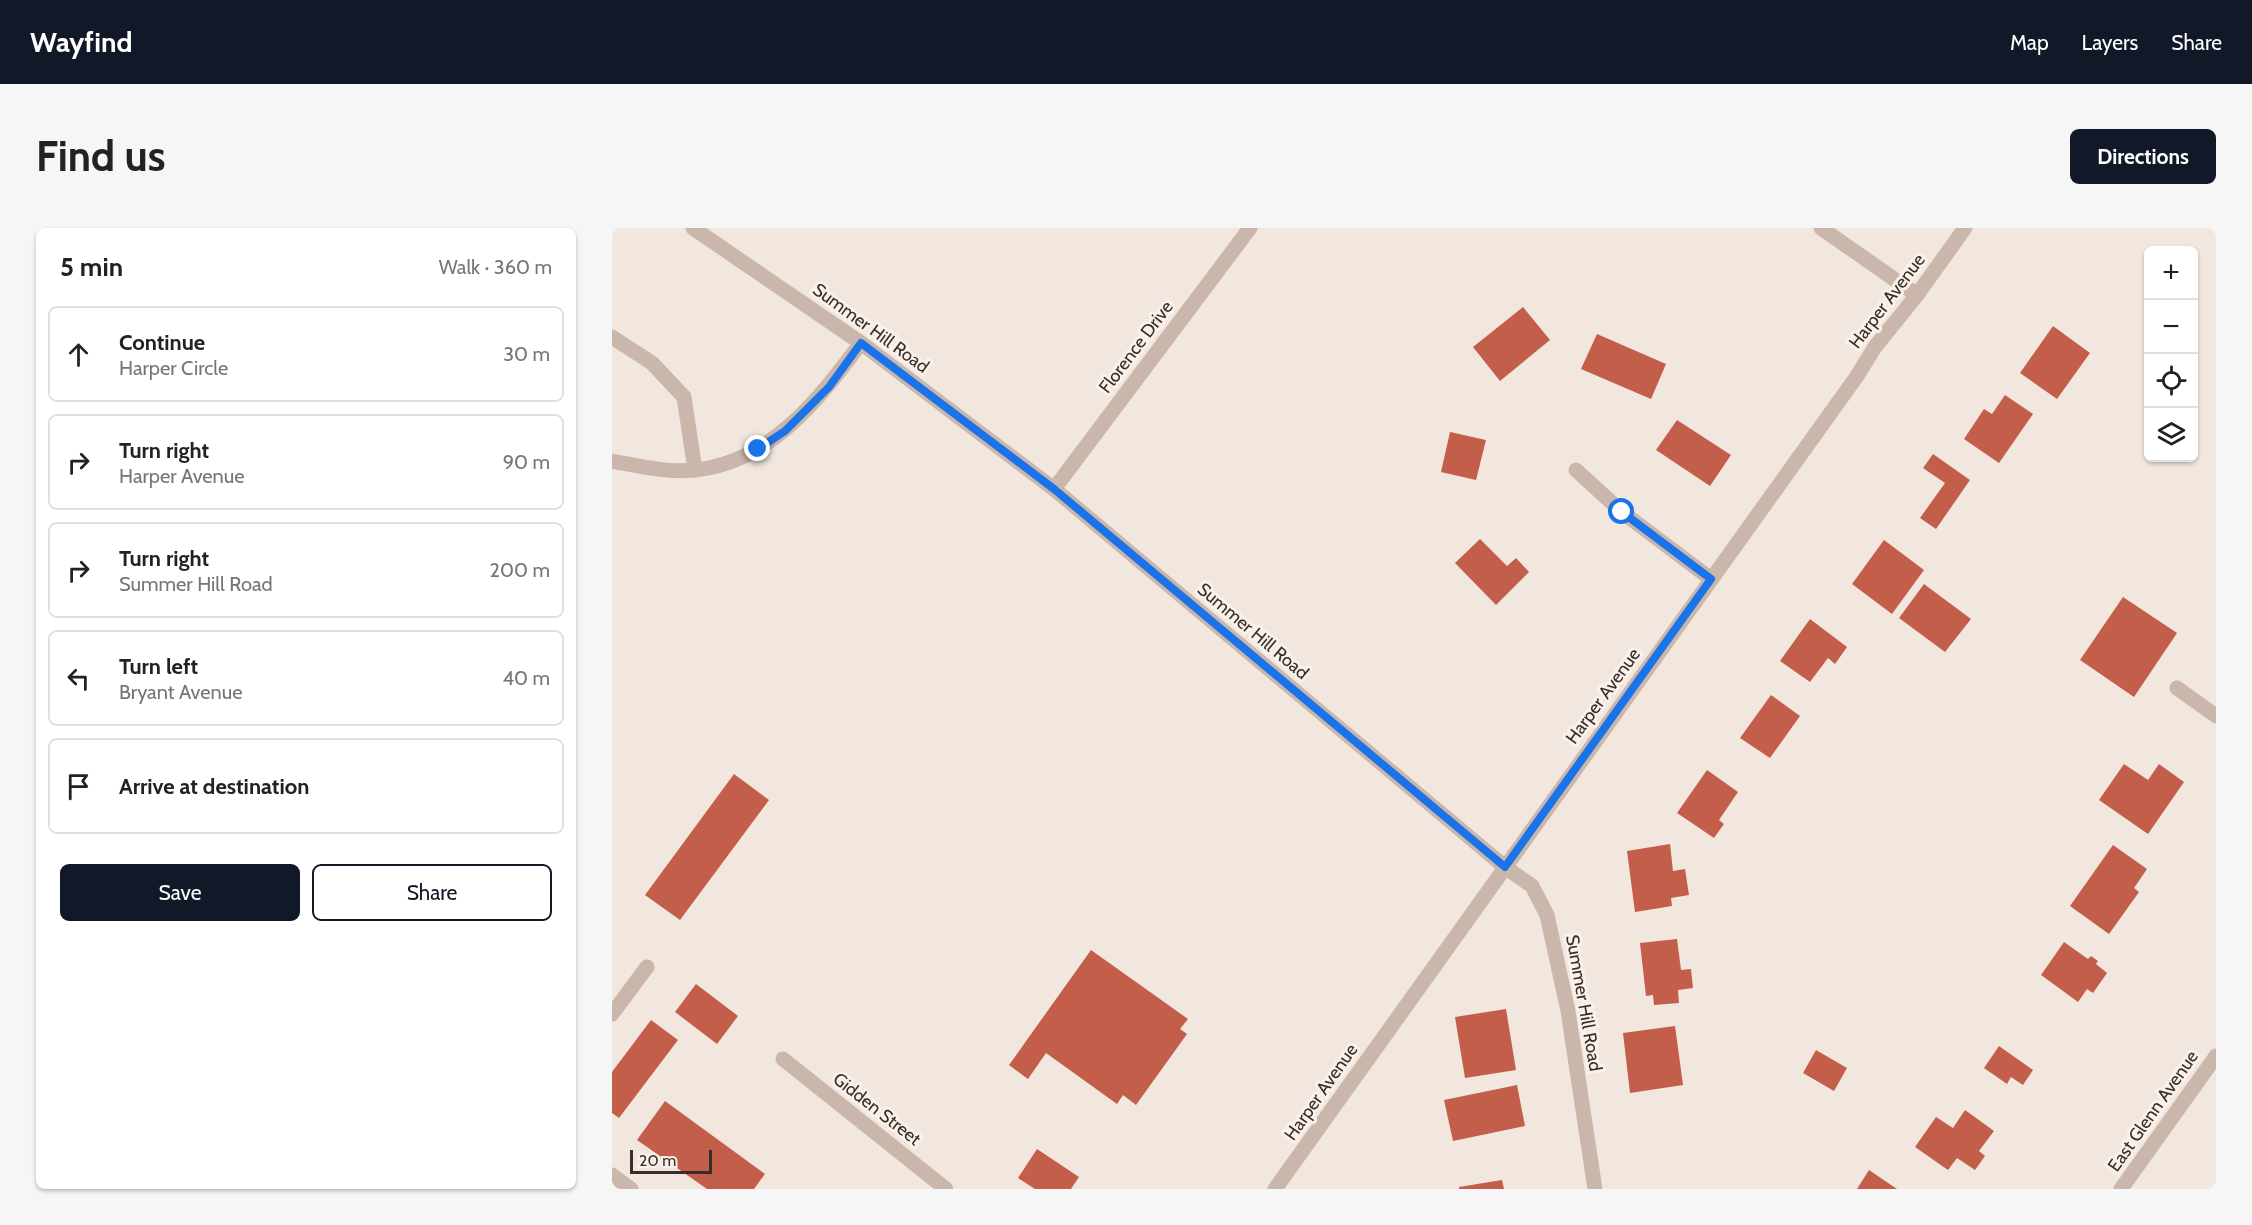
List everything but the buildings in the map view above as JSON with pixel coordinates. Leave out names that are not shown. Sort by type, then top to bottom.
[{"type":"street","name":"Summer Hill Road","points":[[693,228],[861,343],[1054,489],[1505,867],[1532,886],[1548,915],[1568,1011],[1595,1189]]},
{"type":"street","name":"Florence Drive","points":[[1054,489],[1250,228]]},
{"type":"street","points":[[1821,228],[1917,295]]},
{"type":"street","name":"Harper Avenue","points":[[1275,1189],[1857,376],[1875,347],[1917,295],[1965,228]]},
{"type":"street","points":[[612,337],[652,363],[684,397],[695,470]]},
{"type":"street","points":[[612,461],[661,470],[695,470],[728,463],[758,449],[785,431],[829,387],[861,343]]},
{"type":"street","points":[[1576,470],[1622,512],[1711,579]]},
{"type":"street","points":[[2177,688],[2216,716]]},
{"type":"street","points":[[612,1014],[647,966]]},
{"type":"street","name":"Gidden Street","points":[[783,1059],[946,1189]]},
{"type":"street","name":"East Glenn Avenue","points":[[2121,1189],[2214,1062]]},
{"type":"street","points":[[612,1175],[631,1189]]},
{"type":"route","points":[[758,449],[785,431],[829,387],[861,343],[1054,489],[1505,867],[1711,579],[1622,512]]}]
